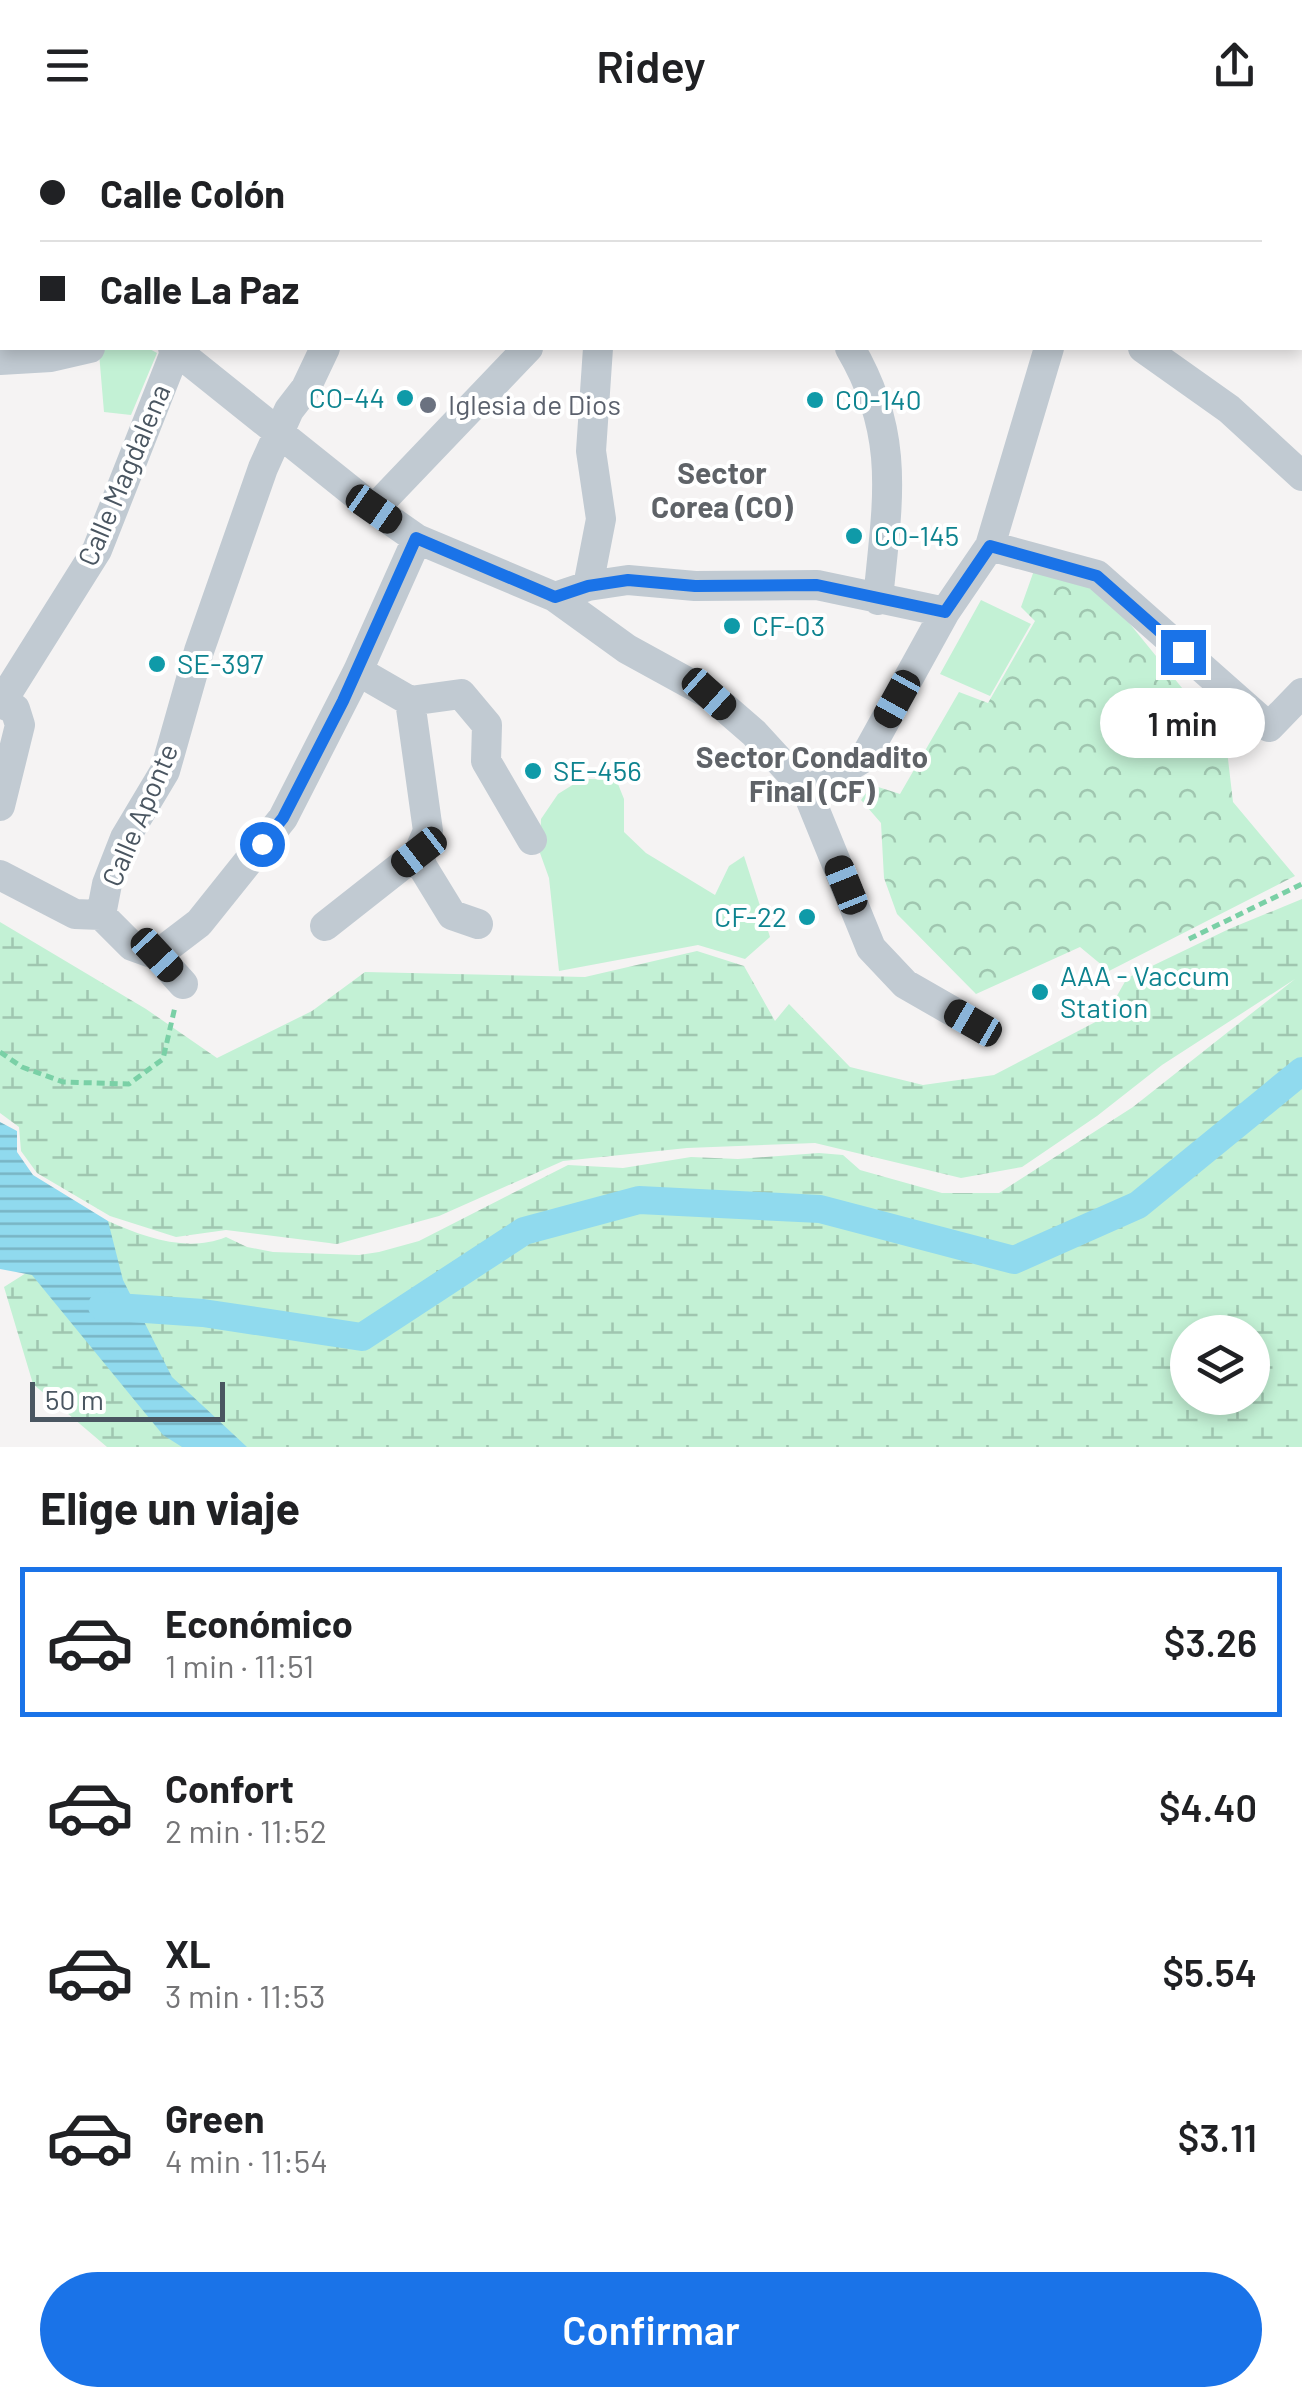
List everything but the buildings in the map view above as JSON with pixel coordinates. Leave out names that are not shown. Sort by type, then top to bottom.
[{"type":"street","points":[[0,360],[51,357],[81,350]]},
{"type":"street","name":"Calle Magdalena","points":[[0,806],[20,725],[16,708],[0,703],[97,550],[175,350]]},
{"type":"street","points":[[176,350],[374,509],[416,538],[555,597],[627,649],[709,694],[754,734],[807,791],[871,948],[905,984],[973,1023]]},
{"type":"street","name":"Calle Aponte","points":[[101,915],[107,884],[125,838],[166,771],[198,652],[246,512],[289,410],[325,350]]},
{"type":"street","points":[[374,509],[526,350]]},
{"type":"street","points":[[588,586],[602,519],[591,451],[598,350]]},
{"type":"street","points":[[851,350],[866,375],[883,423],[889,476],[878,600]]},
{"type":"street","points":[[807,791],[865,757],[945,612],[990,546],[1048,350]]},
{"type":"street","points":[[1146,350],[1229,409],[1302,476]]},
{"type":"street","points":[[157,955],[200,923],[283,818],[358,671],[416,538]]},
{"type":"street","points":[[990,546],[1097,576],[1269,728],[1302,693]]},
{"type":"street","points":[[555,597],[588,586],[628,580],[695,586],[817,585],[945,612]]},
{"type":"street","points":[[358,671],[410,701],[461,694],[487,725],[486,761],[532,840]]},
{"type":"street","points":[[325,926],[419,852],[428,831],[410,701]]},
{"type":"street","points":[[419,852],[422,866],[452,915],[478,924]]},
{"type":"street","points":[[0,875],[75,914],[101,915],[132,946],[157,955],[184,984]]},
{"type":"path","points":[[1190,939],[1302,884]]},
{"type":"path","points":[[0,1052],[22,1066],[63,1082],[129,1084],[163,1059],[177,995],[184,984]]},
{"type":"green space","points":[[99,353],[157,353],[131,415],[104,412]]},
{"type":"green space","points":[[1037,562],[1095,581],[1226,742],[1233,802],[1295,876],[1109,971],[1080,947],[976,994],[897,914],[884,878],[881,823],[861,800],[872,785],[900,794],[959,692],[988,703],[1035,621],[1021,607]]},
{"type":"green space","points":[[981,600],[1031,624],[990,696],[940,674]]},
{"type":"green space","points":[[582,779],[616,779],[624,799],[624,832],[646,853],[715,895],[729,866],[744,856],[770,937],[745,959],[698,945],[559,971],[549,878],[540,853],[541,819],[558,794]]},
{"type":"green space","points":[[1302,899],[1302,1447],[107,1447],[33,1384],[4,1287],[108,1221],[181,1243],[226,1237],[247,1247],[273,1252],[359,1255],[419,1241],[568,1165],[623,1168],[691,1157],[843,1155],[860,1170],[942,1193],[999,1193],[1133,1107],[1295,979],[1162,1065],[1022,1167],[961,1178],[815,1143],[687,1148],[563,1161],[439,1216],[337,1244],[226,1230],[176,1237],[110,1216],[37,1173],[21,1151],[19,1127],[0,1113],[0,922],[146,1009],[217,1058],[312,1011],[365,972],[585,977],[697,951],[744,966],[775,1021],[789,1004],[850,1067],[923,1085],[994,1075],[1105,1017],[1127,978]]},
{"type":"water","points":[[0,1122],[17,1131],[17,1152],[33,1175],[108,1221],[123,1280],[172,1377],[247,1447],[182,1447],[163,1435],[32,1275],[0,1269]]},
{"type":"waterway","points":[[102,1306],[203,1313],[362,1337],[524,1231],[639,1200],[820,1209],[1014,1260],[1138,1205],[1302,1071]]},
{"type":"place","name":"CO-44","points":[[405,398]]},
{"type":"place","name":"CO-140","points":[[815,400]]},
{"type":"place","name":"Iglesia de Dios","points":[[428,405]]},
{"type":"place","name":"CO-145","points":[[854,536]]},
{"type":"place","name":"CF-03","points":[[732,626]]},
{"type":"place","name":"SE-397","points":[[157,664]]},
{"type":"place","name":"SE-456","points":[[533,771]]},
{"type":"place","name":"CF-22","points":[[807,917]]},
{"type":"place","name":"AAA - Vaccum Station","points":[[1040,992]]},
{"type":"district","name":"Sector Corea (CO)","points":[[722,491]]},
{"type":"district","name":"Sector Condadito Final (CF)","points":[[812,775]]},
{"type":"route","points":[[262,844],[283,818],[343,701],[416,538],[555,597],[588,586],[628,580],[695,586],[817,585],[945,612],[990,546],[1097,576],[1183,652]]}]
